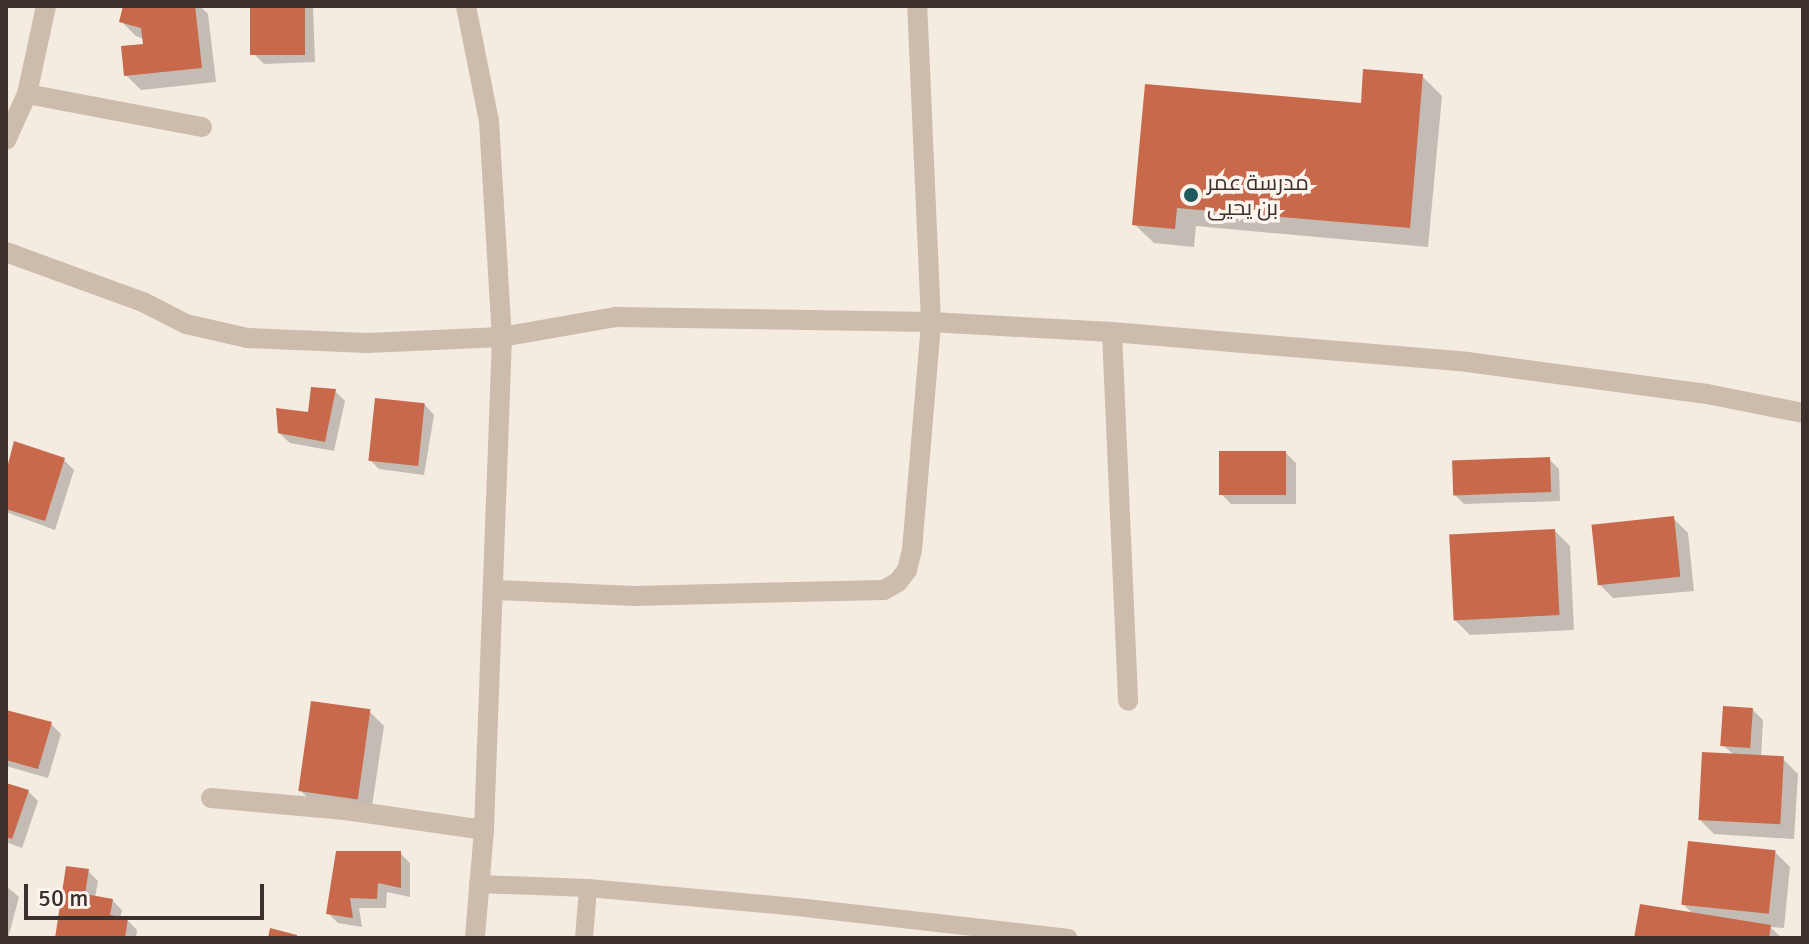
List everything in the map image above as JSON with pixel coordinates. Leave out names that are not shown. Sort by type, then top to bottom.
[{"type":"street","points":[[6,140],[27,94],[46,6]]},
{"type":"street","points":[[466,6],[489,121],[502,337],[484,830],[475,938]]},
{"type":"street","points":[[494,590],[634,596],[884,590],[898,582],[907,570],[912,550],[931,322],[917,6]]},
{"type":"street","points":[[27,94],[202,127]]},
{"type":"street","points":[[6,252],[143,302],[186,324],[247,338],[367,343],[502,337],[559,324],[616,317],[931,322],[1112,332],[1467,362],[1707,394],[1803,413]]},
{"type":"street","points":[[1112,332],[1128,701]]},
{"type":"street","points":[[211,798],[345,810],[484,830]]},
{"type":"lane","points":[[478,884],[588,888],[806,908],[1068,938]]},
{"type":"lane","points":[[584,938],[588,888]]},
{"type":"building","points":[[123,6],[195,6],[202,68],[124,76],[121,46],[143,44],[141,28],[119,22]]},
{"type":"building","points":[[250,6],[305,6],[305,55],[250,55]]},
{"type":"building","points":[[1363,69],[1423,74],[1410,228],[1177,208],[1175,229],[1132,225],[1145,84],[1361,103]]},
{"type":"building","points":[[311,387],[336,389],[325,442],[278,433],[276,408],[308,412]]},
{"type":"building","points":[[375,398],[425,403],[418,466],[368,461]]},
{"type":"building","points":[[14,441],[65,458],[45,521],[6,509],[6,472]]},
{"type":"building","points":[[1219,451],[1286,451],[1286,495],[1219,495]]},
{"type":"building","points":[[1550,457],[1551,492],[1453,495],[1452,460]]},
{"type":"building","points":[[1674,516],[1680,577],[1598,585],[1591,525]]},
{"type":"building","points":[[1555,529],[1560,615],[1454,620],[1449,535]]},
{"type":"building","points":[[311,701],[370,709],[358,799],[298,791]]},
{"type":"building","points":[[1723,706],[1753,708],[1750,748],[1720,746]]},
{"type":"building","points":[[6,710],[52,722],[38,769],[6,760]]},
{"type":"building","points":[[1702,752],[1784,756],[1780,824],[1698,820]]},
{"type":"building","points":[[6,783],[29,790],[12,839],[6,837]]},
{"type":"building","points":[[1688,841],[1776,850],[1769,914],[1681,905]]},
{"type":"building","points":[[336,851],[401,851],[401,888],[378,883],[377,899],[350,898],[353,918],[326,914]]},
{"type":"building","points":[[66,866],[89,869],[85,894],[113,899],[110,915],[128,918],[125,938],[55,938]]},
{"type":"building","points":[[1640,904],[1771,925],[1769,938],[1634,938]]},
{"type":"building","points":[[270,928],[297,935],[297,938],[268,938]]},
{"type":"place","name":"مدرسة عمر بن يحيى","points":[[1191,195]]}]
